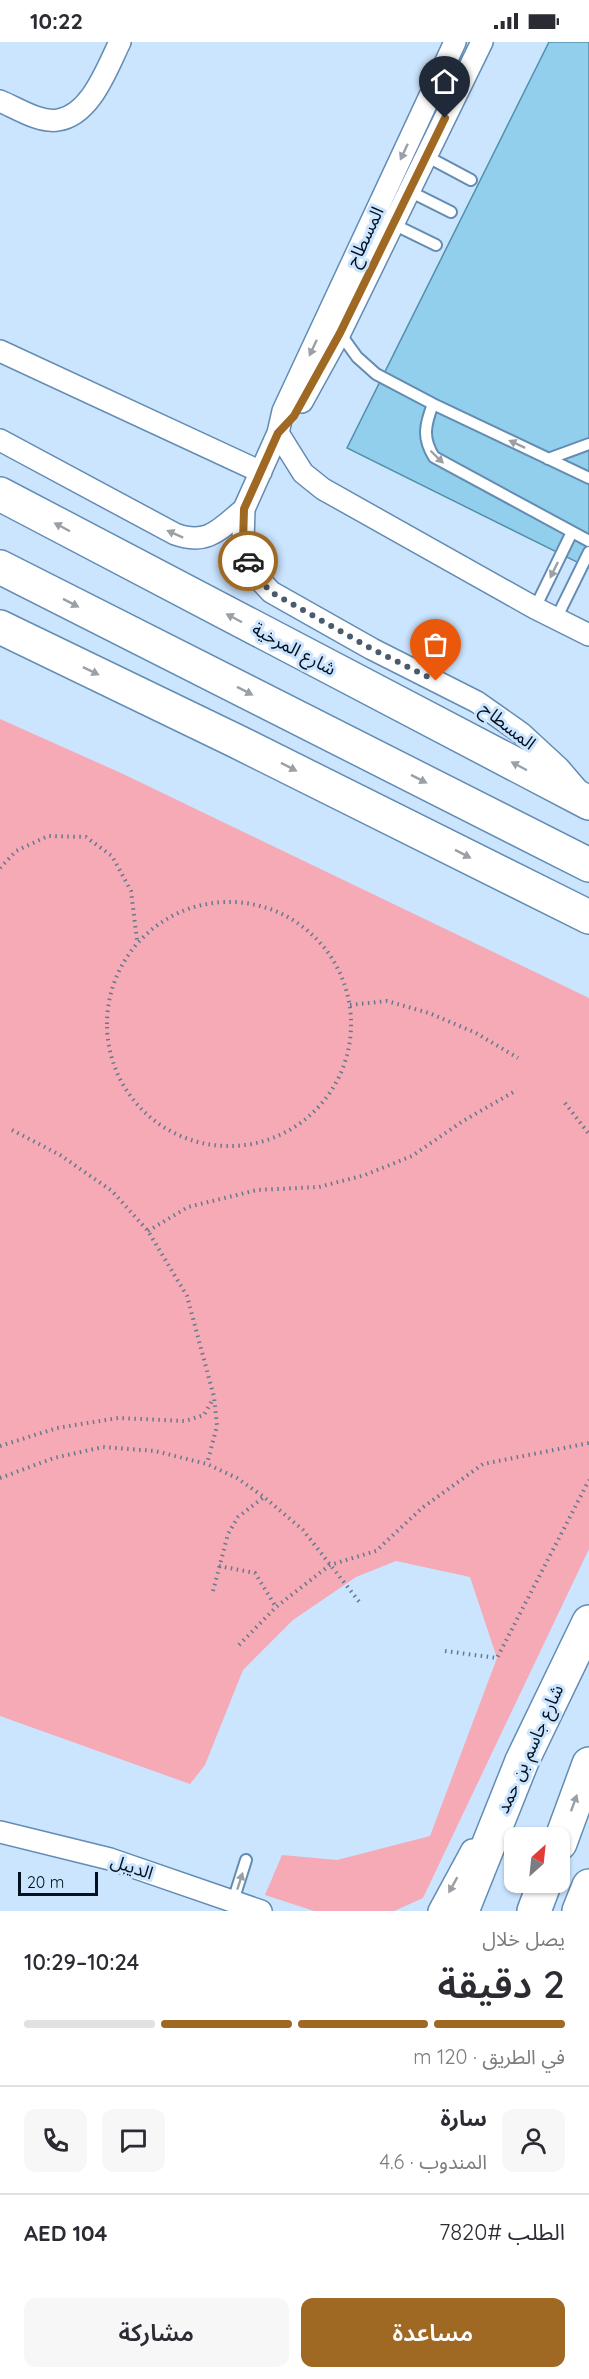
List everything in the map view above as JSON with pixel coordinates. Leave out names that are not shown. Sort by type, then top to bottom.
[{"type":"main road","name":"شارع المرخية","points":[[0,494],[589,803]]},
{"type":"main road","points":[[0,567],[589,865]]},
{"type":"main road","points":[[0,627],[236,741],[589,917]]},
{"type":"main road","name":"شارع جاسم بن حمد","points":[[462,1911],[522,1761],[589,1622]]},
{"type":"main road","points":[[566,1827],[589,1764]]},
{"type":"main road","points":[[579,1911],[589,1886]]},
{"type":"main road","points":[[534,1911],[541,1893]]},
{"type":"street","points":[[0,101],[35,117],[57,120],[74,114],[89,99],[100,82],[120,42]]},
{"type":"street","name":"المسطاح","points":[[455,42],[294,416],[278,433],[244,509],[243,542],[245,553],[257,577],[271,592],[372,649],[477,702],[521,733],[559,768],[589,803]]},
{"type":"street","name":"المسطاح","points":[[332,329],[393,224],[482,42]]},
{"type":"street","points":[[0,351],[261,472]]},
{"type":"street","points":[[278,433],[303,473],[323,489],[535,608],[589,635]]},
{"type":"street","name":"المسطاح","points":[[0,441],[191,540],[202,539],[222,528],[244,509]]},
{"type":"street","points":[[439,1911],[522,1761]]},
{"type":"street","name":"الديبل","points":[[0,1832],[110,1859],[209,1903],[233,1901],[261,1911]]},
{"type":"lane","points":[[426,156],[471,180]]},
{"type":"lane","points":[[409,191],[451,213]]},
{"type":"lane","points":[[393,224],[436,245]]},
{"type":"lane","points":[[332,329],[376,374],[433,404],[589,478]]},
{"type":"lane","points":[[433,404],[424,433],[427,446],[434,457],[589,541]]},
{"type":"lane","points":[[548,459],[589,444]]},
{"type":"lane","points":[[535,608],[572,532]]},
{"type":"lane","points":[[556,619],[589,552]]},
{"type":"lane","points":[[233,1901],[246,1860]]},
{"type":"path","points":[[0,868],[16,851],[48,836],[86,837],[112,856],[131,891],[137,941]]},
{"type":"path","points":[[246,903],[288,917],[324,947],[340,972],[350,1005],[351,1037],[340,1076],[316,1111],[287,1132],[252,1144],[215,1145],[177,1135],[139,1107],[119,1078],[107,1039],[107,1008],[118,970],[137,941],[169,916],[205,904],[246,903]]},
{"type":"path","points":[[350,1005],[387,1001],[429,1013],[476,1033],[518,1058]]},
{"type":"path","points":[[148,1231],[188,1207],[257,1190],[319,1187],[365,1175],[412,1156],[463,1121],[517,1090]]},
{"type":"path","points":[[565,1103],[589,1134]]},
{"type":"path","points":[[12,1130],[60,1155],[112,1191],[148,1231],[187,1296],[214,1398],[217,1426],[207,1464]]},
{"type":"path","points":[[0,1446],[57,1428],[118,1418],[185,1421],[204,1414],[214,1398]]},
{"type":"path","points":[[239,1645],[276,1607],[330,1565],[376,1551],[422,1508],[483,1464],[589,1443]]},
{"type":"path","points":[[0,1478],[54,1458],[103,1447],[155,1451],[207,1464],[237,1478],[303,1530],[361,1604]]},
{"type":"path","points":[[445,1651],[497,1658],[589,1480]]},
{"type":"path","points":[[213,1592],[228,1534],[238,1517],[264,1497]]},
{"type":"path","points":[[219,1566],[255,1573],[276,1607]]},
{"type":"shaded area","points":[[0,719],[121,773],[589,998],[589,1549],[423,1898],[394,1911],[314,1911],[265,1895],[282,1855],[337,1860],[430,1836],[497,1658],[470,1577],[396,1561],[356,1577],[293,1620],[243,1670],[205,1765],[190,1784],[0,1716]]},
{"type":"building","points":[[549,42],[589,42],[589,568],[347,448]]},
{"type":"way so far","points":[[248,561],[257,577],[271,592],[372,649],[436,681]]},
{"type":"route","points":[[248,561],[243,542],[244,509],[278,433],[289,424],[294,416],[340,333],[445,118]]}]
